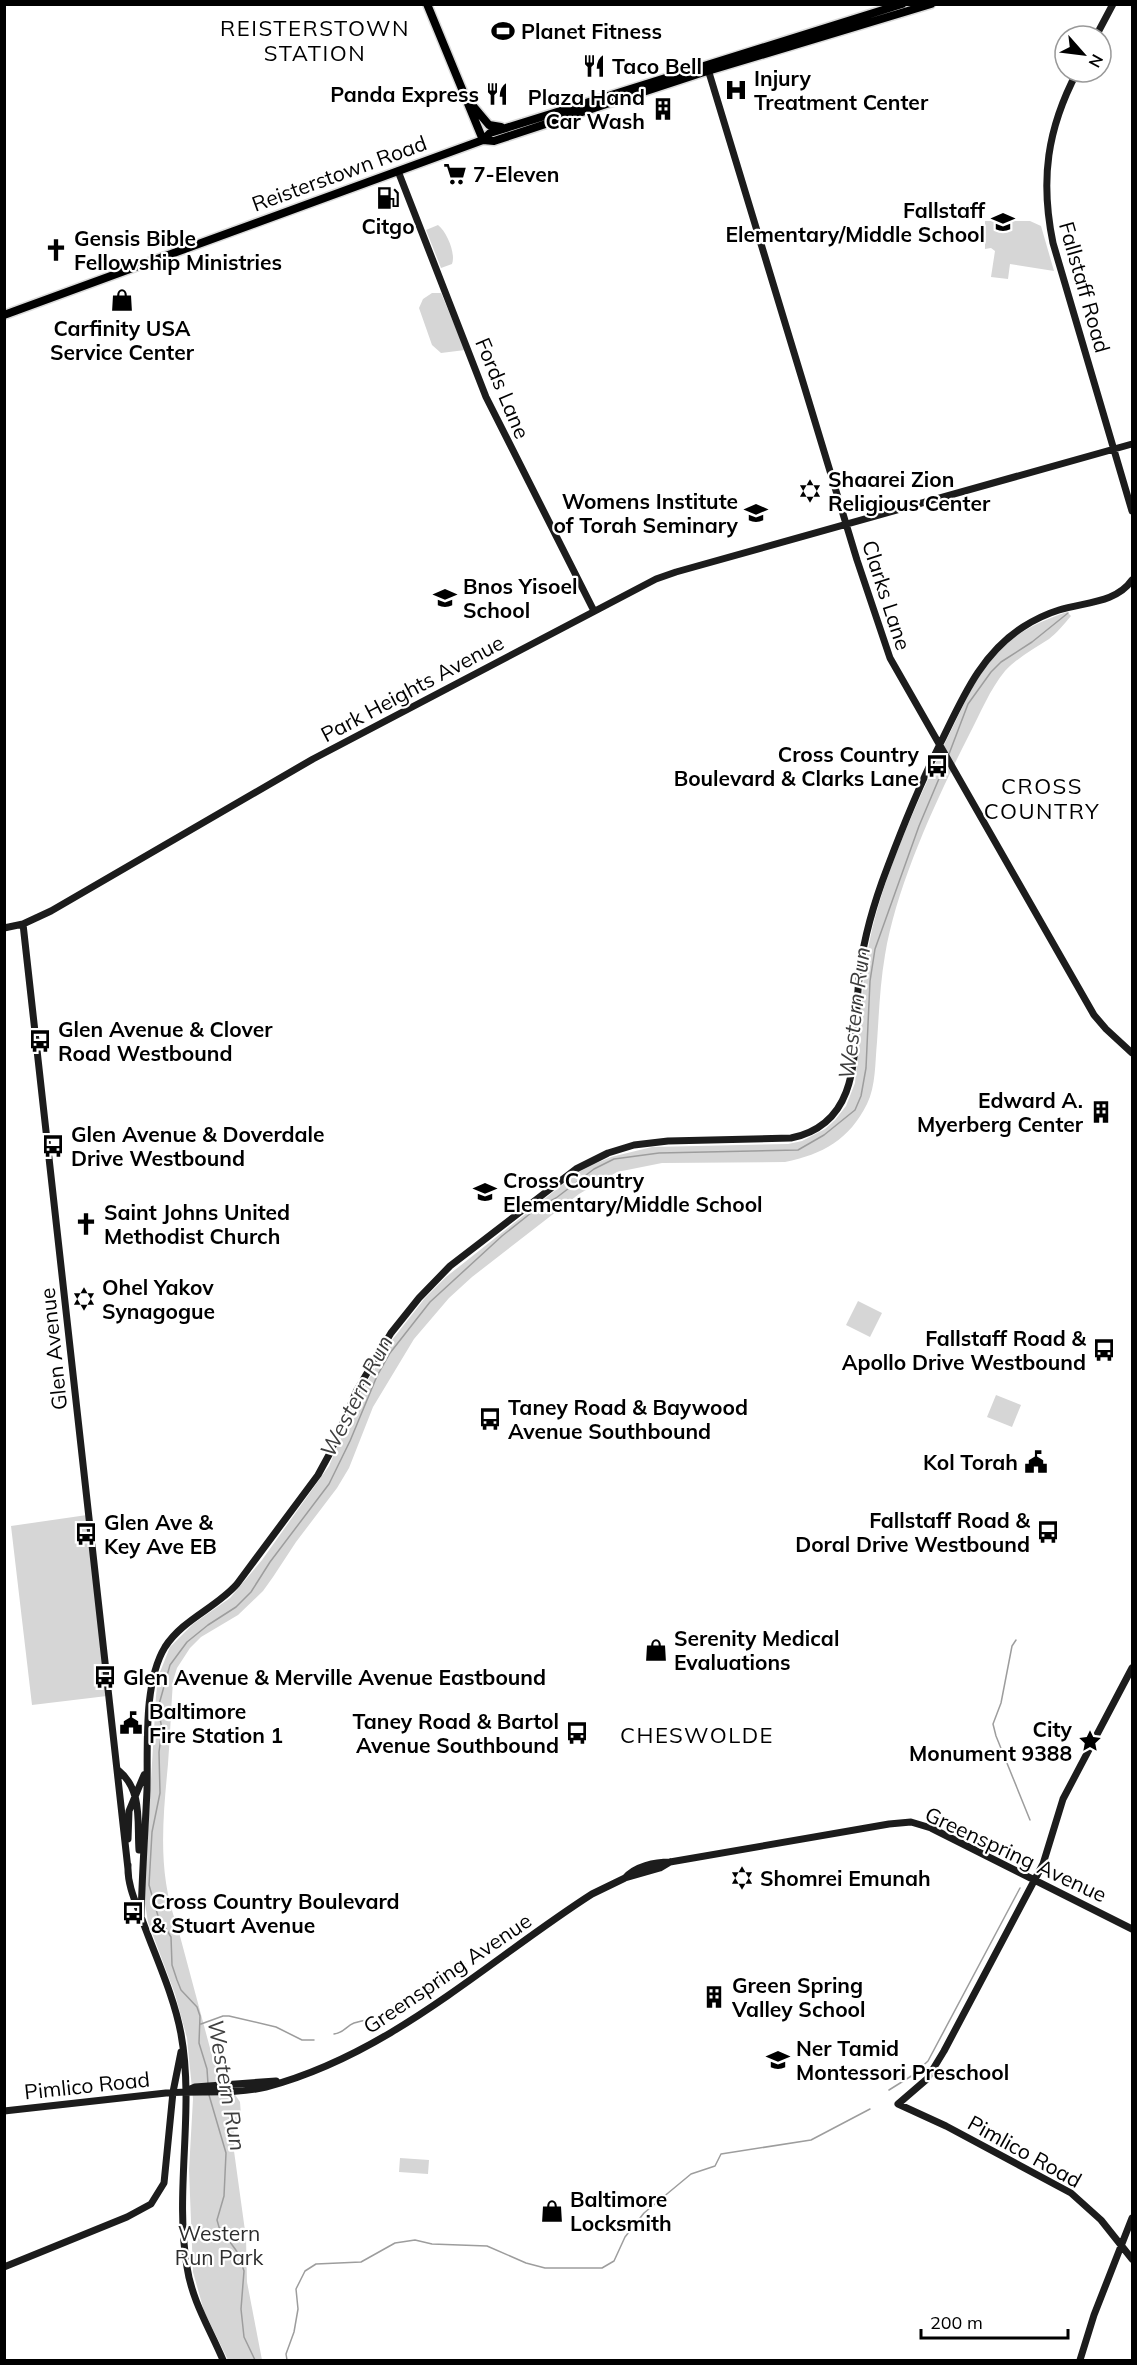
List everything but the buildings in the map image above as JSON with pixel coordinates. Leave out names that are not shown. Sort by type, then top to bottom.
[{"type":"main road","points":[[427,4],[483,140]]},
{"type":"main road","name":"Reisterstown Road","points":[[483,140],[494,141],[812,32],[902,4]]},
{"type":"main road","name":"Reisterstown Road","points":[[4,315],[483,140],[490,133],[633,87],[783,50],[931,4]]},
{"type":"main road","points":[[1102,24],[1113,4]]},
{"type":"main road","points":[[783,50],[784,46],[805,38],[812,32]]},
{"type":"main road","name":"Clarks Lane","points":[[707,68],[890,658],[1095,1015],[1106,1029],[1132,1053]]},
{"type":"main road","name":"Fallstaff Road","points":[[1071,84],[1050,141],[1046,176],[1046,206],[1055,250],[1132,511]]},
{"type":"main road","points":[[609,103],[610,99],[624,94],[633,87]]},
{"type":"main road","points":[[467,98],[491,126],[500,127],[542,117]]},
{"type":"main road","name":"Fords Lane","points":[[398,171],[486,397],[594,611]]},
{"type":"main road","name":"Park Heights Avenue","points":[[4,928],[23,924],[51,911],[313,759],[594,611],[676,572],[1132,444]]},
{"type":"main road","points":[[141,1918],[146,1767],[153,1679],[157,1663],[165,1647],[181,1628],[232,1590],[280,1529],[324,1464],[357,1390],[381,1348],[404,1315],[450,1266],[576,1169],[608,1153],[634,1145],[668,1141],[791,1138],[812,1131],[835,1113],[846,1096],[851,1077],[858,979],[870,920],[911,807],[973,678],[992,653],[1008,638],[1046,615],[1114,596],[1124,590],[1132,580]]},
{"type":"main road","name":"Glen Avenue","points":[[23,924],[128,1869]]},
{"type":"main road","points":[[1035,1880],[1049,1850],[1064,1799],[1132,1668]]},
{"type":"main road","points":[[146,1767],[128,1816],[128,1869],[132,1897],[174,2008],[182,2044],[186,2091],[182,2179],[186,2262],[196,2304],[223,2361]]},
{"type":"main road","name":"Glen Avenue","points":[[118,1770],[124,1776],[135,1797],[140,1814],[138,1839],[142,1864]]},
{"type":"main road","name":"Greenspring Avenue","points":[[173,2092],[280,2081],[320,2068],[358,2051],[396,2031],[588,1896],[625,1878],[660,1868],[670,1862],[880,1825],[911,1822],[931,1828],[1132,1929]]},
{"type":"main road","name":"Pimlico Road","points":[[1035,1880],[936,2066],[921,2086],[898,2104],[946,2126],[1071,2193],[1095,2214],[1132,2259]]},
{"type":"main road","points":[[4,2267],[127,2217],[151,2204],[160,2191],[166,2175],[173,2092],[182,2044]]},
{"type":"main road","name":"Pimlico Road","points":[[4,2111],[173,2092]]},
{"type":"main road","points":[[1080,2361],[1094,2315],[1132,2218]]},
{"type":"green space","points":[[985,221],[1030,221],[1041,226],[1054,271],[1010,264],[1008,279],[991,277],[995,251],[991,248],[985,249]]},
{"type":"green space","points":[[438,225],[447,238],[453,255],[452,264],[441,268],[426,230]]},
{"type":"green space","points":[[432,293],[441,293],[465,350],[441,353],[432,345],[419,308],[423,299]]},
{"type":"green space","name":"Western Run Park","points":[[1067,612],[1071,616],[1058,631],[1005,671],[986,702],[931,814],[908,871],[891,928],[881,988],[872,1090],[867,1104],[852,1127],[834,1144],[823,1150],[785,1162],[662,1163],[617,1172],[579,1194],[472,1277],[449,1298],[414,1339],[373,1407],[349,1468],[263,1591],[238,1615],[201,1637],[190,1648],[177,1668],[173,1681],[163,1825],[166,1886],[214,2063],[240,2102],[241,2115],[234,2130],[234,2151],[246,2238],[247,2282],[262,2360],[228,2360],[204,2311],[193,2272],[189,2170],[193,2099],[187,2038],[175,1994],[148,1922],[144,1898],[156,1696],[158,1677],[170,1647],[193,1624],[230,1598],[262,1560],[329,1466],[361,1392],[392,1340],[425,1298],[446,1277],[577,1173],[611,1157],[652,1147],[788,1144],[802,1141],[825,1129],[835,1120],[846,1106],[855,1083],[864,975],[876,914],[892,864],[923,790],[967,698],[979,676],[994,656],[1009,641],[1027,629]]},
{"type":"green space","points":[[858,1301],[882,1313],[870,1337],[846,1325]]},
{"type":"green space","points":[[996,1395],[1021,1405],[1012,1427],[987,1417]]},
{"type":"green space","points":[[87,1515],[107,1696],[32,1705],[11,1526]]},
{"type":"green space","points":[[400,2158],[429,2160],[428,2174],[399,2172]]},
{"type":"waterway","name":"Western Run","points":[[949,754],[968,704],[991,672],[1001,662],[1032,642],[1068,613]]},
{"type":"waterway","name":"Western Run","points":[[208,2084],[207,2069],[199,2043],[200,2016],[197,2007],[181,1990],[177,1980],[172,1965],[171,1937],[158,1916],[149,1885],[152,1832],[160,1793],[159,1752],[162,1729],[158,1708],[170,1665],[187,1642],[236,1607],[251,1592],[270,1562],[329,1484],[377,1376],[390,1353],[430,1302],[502,1236],[536,1209],[556,1198],[594,1169],[614,1159],[659,1153],[798,1150],[824,1135],[855,1110],[861,1096],[866,1068],[870,981],[875,949],[919,826],[946,762]]},
{"type":"waterway","points":[[1016,1640],[1012,1646],[1001,1703],[993,1724],[1030,1820]]},
{"type":"waterway","points":[[889,2090],[913,2075],[928,2061],[1020,1888]]},
{"type":"waterway","points":[[334,2034],[354,2023],[383,2017],[394,2012],[413,1994],[432,1989],[451,1971],[465,1964]]},
{"type":"waterway","points":[[201,2024],[229,2016],[276,2027],[302,2040],[314,2040]]},
{"type":"waterway","name":"Western Run","points":[[209,2095],[226,2153],[224,2196],[217,2220],[219,2227],[238,2253],[244,2271],[241,2309],[244,2337],[255,2360]]},
{"type":"waterway","points":[[287,2360],[286,2354],[294,2332],[298,2309],[296,2289],[305,2271],[316,2264],[361,2262],[395,2243],[415,2240],[432,2244],[487,2246],[526,2263],[545,2268],[602,2268],[614,2261],[625,2237],[644,2213],[691,2174],[715,2166],[721,2154],[811,2140],[870,2109]]},
{"type":"place","name":"Planet Fitness","points":[[503,31]]},
{"type":"place","name":"Taco Bell","points":[[594,66]]},
{"type":"place","name":"Injury Treatment Center","points":[[736,90]]},
{"type":"place","name":"Panda Express","points":[[497,94]]},
{"type":"place","name":"Plaza Hand Car Wash","points":[[663,109]]},
{"type":"place","name":"7-Eleven","points":[[455,174]]},
{"type":"place","name":"Citgo","points":[[388,198]]},
{"type":"place","name":"Fallstaff Elementary/Middle School","points":[[1003,222]]},
{"type":"place","name":"Gensis Bible Fellowship Ministries","points":[[56,250]]},
{"type":"place","name":"Carfinity USA Service Center","points":[[122,300]]},
{"type":"place","name":"Shaarei Zion Religious Center","points":[[810,491]]},
{"type":"place","name":"Womens Institute of Torah Seminary","points":[[756,513]]},
{"type":"place","name":"Bnos Yisoel School","points":[[445,598]]},
{"type":"place","name":"Cross Country Boulevard & Clarks Lane","points":[[937,766]]},
{"type":"place","name":"Glen Avenue & Clover Road Westbound","points":[[40,1041]]},
{"type":"place","name":"Edward A. Myerberg Center","points":[[1101,1112]]},
{"type":"place","name":"Glen Avenue & Doverdale Drive Westbound","points":[[53,1146]]},
{"type":"place","name":"Cross Country Elementary/Middle School","points":[[485,1192]]},
{"type":"place","name":"Saint Johns United Methodist Church","points":[[86,1224]]},
{"type":"place","name":"Ohel Yakov Synagogue","points":[[84,1299]]},
{"type":"place","name":"Fallstaff Road & Apollo Drive Westbound","points":[[1104,1350]]},
{"type":"place","name":"Taney Road & Baywood Avenue Southbound","points":[[490,1419]]},
{"type":"place","name":"Kol Torah","points":[[1036,1462]]},
{"type":"place","name":"Fallstaff Road & Doral Drive Westbound","points":[[1048,1532]]},
{"type":"place","name":"Glen Ave & Key Ave EB","points":[[86,1534]]},
{"type":"place","name":"Serenity Medical Evaluations","points":[[656,1650]]},
{"type":"place","name":"Glen Avenue & Merville Avenue Eastbound","points":[[105,1677]]},
{"type":"place","name":"Baltimore Fire Station 1","points":[[131,1723]]},
{"type":"place","name":"Taney Road & Bartol Avenue Southbound","points":[[577,1733]]},
{"type":"place","name":"City Monument 9388","points":[[1090,1741]]},
{"type":"place","name":"Shomrei Emunah","points":[[742,1878]]},
{"type":"place","name":"Cross Country Boulevard & Stuart Avenue","points":[[133,1913]]},
{"type":"place","name":"Green Spring Valley School","points":[[714,1997]]},
{"type":"place","name":"Ner Tamid Montessori Preschool","points":[[778,2060]]},
{"type":"place","name":"Baltimore Locksmith","points":[[552,2211]]},
{"type":"district","name":"REISTERSTOWN STATION","points":[[315,40]]},
{"type":"district","name":"CROSS COUNTRY","points":[[1042,798]]},
{"type":"district","name":"CHESWOLDE","points":[[697,1735]]}]
